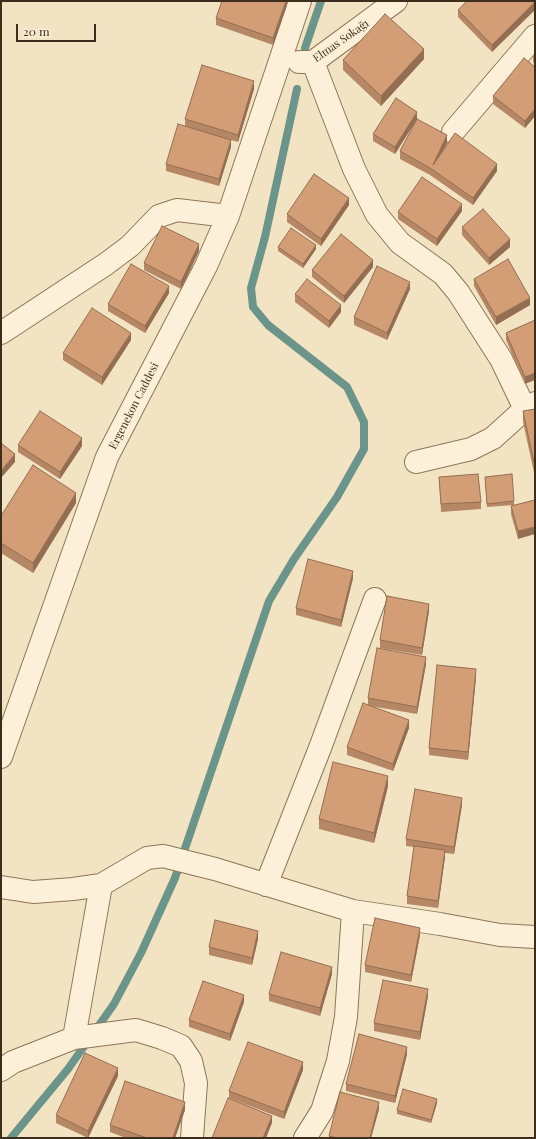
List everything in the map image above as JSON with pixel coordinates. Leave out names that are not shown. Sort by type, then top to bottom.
[{"type":"street","name":"Ergenekon Caddesi","points":[[1,757],[108,457],[206,266],[228,216],[300,1]]},
{"type":"street","name":"Elmas Sokağı","points":[[280,62],[313,62],[396,1]]},
{"type":"street","points":[[452,132],[535,36]]},
{"type":"street","points":[[313,62],[354,169],[378,215],[400,243],[443,274],[458,292],[530,406],[493,438],[471,449],[416,462]]},
{"type":"street","points":[[1,333],[106,264],[130,246],[159,216],[177,210],[228,216]]},
{"type":"street","points":[[266,885],[320,748],[375,599]]},
{"type":"street","points":[[1,887],[33,892],[101,885],[147,858],[163,856],[215,869],[353,911],[440,924],[500,936],[535,937]]},
{"type":"street","points":[[74,1038],[101,885]]},
{"type":"street","points":[[305,1138],[322,1111],[338,1061],[346,1017],[353,911]]},
{"type":"street","points":[[1,1070],[13,1062],[74,1038],[136,1030],[162,1038],[181,1046],[191,1061],[196,1083],[192,1138]]},
{"type":"building","points":[[222,1],[286,1],[273,38],[216,18]]},
{"type":"building","points":[[467,1],[535,2],[492,45],[458,10]]},
{"type":"building","points":[[385,14],[424,49],[381,96],[343,60]]},
{"type":"building","points":[[524,58],[535,67],[535,109],[525,121],[493,96]]},
{"type":"building","points":[[202,65],[254,81],[238,135],[185,119]]},
{"type":"building","points":[[396,98],[417,112],[395,147],[373,134]]},
{"type":"building","points":[[417,119],[447,135],[433,165],[455,133],[497,164],[473,198],[430,168],[400,151]]},
{"type":"building","points":[[178,124],[231,140],[219,179],[166,164]]},
{"type":"building","points":[[314,174],[349,198],[321,239],[287,214]]},
{"type":"building","points":[[422,177],[462,204],[437,239],[398,212]]},
{"type":"building","points":[[483,209],[510,239],[489,258],[462,227]]},
{"type":"building","points":[[162,226],[199,244],[181,282],[144,263]]},
{"type":"building","points":[[291,228],[316,245],[303,264],[278,247]]},
{"type":"building","points":[[341,234],[373,260],[344,296],[312,270]]},
{"type":"building","points":[[508,259],[530,298],[496,317],[474,279]]},
{"type":"building","points":[[131,264],[169,286],[145,326],[108,304]]},
{"type":"building","points":[[377,266],[410,282],[387,333],[354,317]]},
{"type":"building","points":[[307,279],[341,305],[329,321],[295,294]]},
{"type":"building","points":[[92,308],[131,333],[102,377],[63,353]]},
{"type":"building","points":[[535,320],[535,373],[525,377],[506,333]]},
{"type":"building","points":[[535,409],[535,467],[523,411]]},
{"type":"building","points":[[40,411],[82,438],[60,472],[18,445]]},
{"type":"building","points":[[1,443],[15,454],[1,471]]},
{"type":"building","points":[[33,465],[76,493],[33,563],[1,543],[1,516]]},
{"type":"building","points":[[478,474],[481,502],[441,504],[439,477]]},
{"type":"building","points":[[512,474],[514,501],[487,504],[485,477]]},
{"type":"building","points":[[535,500],[535,527],[518,531],[511,506]]},
{"type":"building","points":[[308,559],[353,571],[341,620],[296,608]]},
{"type":"building","points":[[387,596],[429,604],[422,648],[380,640]]},
{"type":"building","points":[[377,648],[426,657],[417,707],[368,698]]},
{"type":"building","points":[[437,665],[476,669],[468,752],[429,748]]},
{"type":"building","points":[[363,703],[409,720],[393,764],[347,747]]},
{"type":"building","points":[[333,762],[388,776],[374,833],[319,819]]},
{"type":"building","points":[[415,789],[462,798],[454,847],[406,839]]},
{"type":"building","points":[[414,846],[445,850],[438,901],[407,896]]},
{"type":"building","points":[[375,918],[420,928],[411,975],[365,965]]},
{"type":"building","points":[[215,920],[258,931],[252,958],[209,947]]},
{"type":"building","points":[[281,952],[332,967],[320,1008],[269,994]]},
{"type":"building","points":[[383,980],[428,989],[420,1032],[374,1023]]},
{"type":"building","points":[[203,981],[244,995],[230,1034],[189,1020]]},
{"type":"building","points":[[359,1034],[407,1047],[395,1096],[346,1084]]},
{"type":"building","points":[[248,1042],[303,1062],[284,1112],[229,1091]]},
{"type":"building","points":[[85,1053],[118,1068],[88,1131],[56,1115]]},
{"type":"building","points":[[125,1081],[185,1102],[173,1138],[147,1138],[110,1125]]},
{"type":"building","points":[[403,1089],[437,1099],[431,1120],[397,1110]]},
{"type":"building","points":[[340,1092],[379,1102],[370,1138],[337,1138],[329,1136]]},
{"type":"building","points":[[228,1098],[272,1116],[263,1138],[212,1138]]},
{"type":"waterway","points":[[305,48],[321,1]]},
{"type":"waterway","points":[[11,1138],[68,1069],[114,1004],[141,953],[175,878],[269,601],[294,559],[337,497],[364,449],[364,422],[347,387],[268,325],[253,307],[251,288],[265,237],[297,89]]}]
